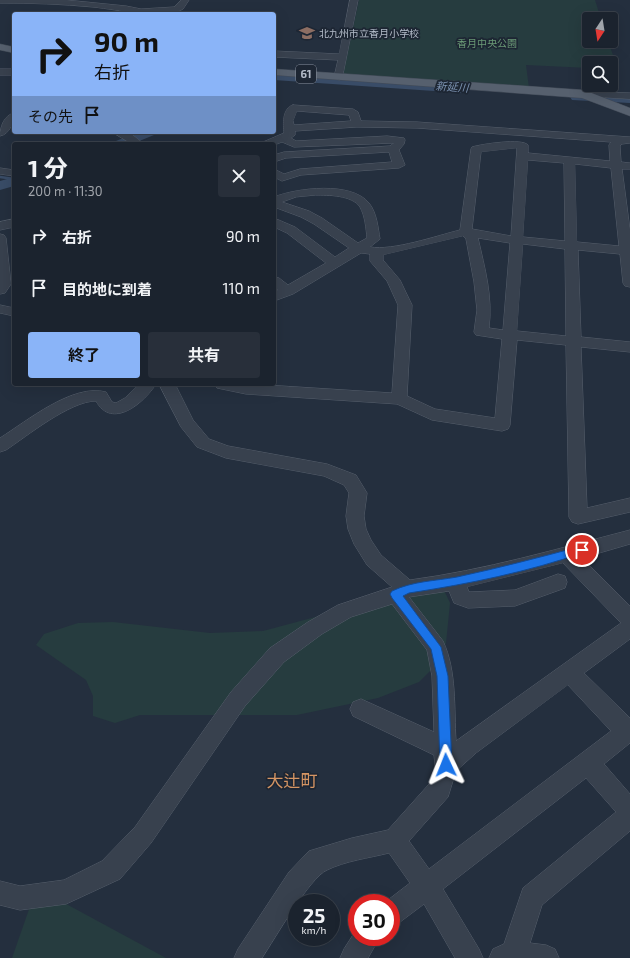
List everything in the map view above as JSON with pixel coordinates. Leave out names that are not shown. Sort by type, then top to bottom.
[{"type":"main road","points":[[0,47],[12,50]]},
{"type":"main road","name":"61","points":[[276,72],[584,94],[630,112]]},
{"type":"street","points":[[113,7],[122,0]]},
{"type":"street","points":[[149,12],[176,9],[180,7],[185,0]]},
{"type":"street","points":[[338,77],[354,0]]},
{"type":"street","points":[[0,1],[51,1],[113,7],[136,12]]},
{"type":"street","points":[[276,54],[342,57]]},
{"type":"street","points":[[0,72],[12,72]]},
{"type":"street","points":[[584,94],[630,96]]},
{"type":"street","points":[[272,142],[290,135],[288,121],[293,108],[353,112],[357,124]]},
{"type":"street","points":[[0,115],[12,116]]},
{"type":"street","points":[[0,133],[12,118]]},
{"type":"street","points":[[290,128],[357,124],[427,125],[627,140]]},
{"type":"street","points":[[426,139],[427,125]]},
{"type":"street","points":[[0,145],[12,130]]},
{"type":"street","points":[[122,134],[136,142]]},
{"type":"street","points":[[276,158],[284,155],[393,149],[399,144],[400,140],[387,139],[294,144],[283,138]]},
{"type":"street","points":[[627,140],[615,143],[614,145],[628,251],[630,283]]},
{"type":"street","points":[[232,386],[246,389],[399,399],[432,414],[502,426],[523,145],[476,149],[466,232]]},
{"type":"street","points":[[276,174],[282,178],[300,172],[399,165],[393,149]]},
{"type":"street","points":[[522,156],[630,166]]},
{"type":"street","points":[[569,160],[578,517],[630,506]]},
{"type":"street","points":[[0,171],[12,172]]},
{"type":"street","points":[[276,201],[280,198],[322,191],[351,196],[360,200],[365,206],[374,239],[288,291],[276,296]]},
{"type":"street","points":[[276,203],[298,211],[318,221],[357,248],[377,252],[390,251],[466,232],[515,240],[628,251]]},
{"type":"street","points":[[0,226],[12,223]]},
{"type":"street","points":[[276,223],[291,230],[334,263]]},
{"type":"street","points":[[466,232],[472,238],[481,282],[484,310],[481,332],[630,347]]},
{"type":"street","points":[[0,238],[4,284],[0,290]]},
{"type":"street","points":[[377,252],[376,261],[393,280],[405,305],[399,399]]},
{"type":"street","points":[[276,282],[288,291]]},
{"type":"street","points":[[0,309],[12,312]]},
{"type":"street","points":[[0,446],[68,403],[95,394],[101,396],[107,406],[112,409],[121,407],[138,397],[146,386]]},
{"type":"street","points":[[169,386],[187,423],[203,443],[226,452],[327,470],[350,480],[358,493],[355,516],[357,529],[363,544],[374,560],[401,592],[436,647],[442,676],[446,757],[440,789],[421,812],[394,840],[318,860],[298,880],[247,958]]},
{"type":"street","points":[[0,893],[20,898],[66,892],[111,870],[143,835],[238,698],[277,655],[315,628],[345,611],[401,592],[456,582],[567,555],[596,545],[630,536]]},
{"type":"street","points":[[567,555],[630,620]]},
{"type":"street","points":[[456,582],[461,598],[468,600],[516,598],[558,582]]},
{"type":"street","points":[[446,757],[468,745],[630,628]]},
{"type":"street","points":[[400,906],[588,763],[628,730],[569,672]]},
{"type":"street","points":[[362,710],[446,757]]},
{"type":"street","points":[[588,763],[630,810]]},
{"type":"street","points":[[546,958],[508,956],[532,897],[630,816]]},
{"type":"street","points":[[394,840],[427,886],[470,958]]},
{"type":"street","points":[[353,958],[361,946]]},
{"type":"green space","name":"香月中央公園","points":[[359,0],[595,0],[599,12],[582,12],[582,48],[610,48],[613,56],[582,56],[582,68],[526,65],[529,88],[343,75]]},
{"type":"green space","points":[[443,588],[450,603],[446,643],[436,665],[419,682],[378,698],[297,715],[140,715],[115,723],[93,716],[93,696],[86,680],[36,645],[44,634],[78,623],[113,622],[210,633],[263,631],[334,612]]},
{"type":"green space","points":[[34,895],[57,899],[166,958],[12,958]]},
{"type":"waterway","name":"新延川","points":[[276,76],[463,89]]},
{"type":"waterway","name":"新延川","points":[[576,97],[630,99]]},
{"type":"waterway","name":"新延川","points":[[126,142],[144,134]]},
{"type":"waterway","points":[[0,177],[12,179]]},
{"type":"waterway","name":"新延川","points":[[0,186],[12,182]]},
{"type":"place","name":"北九州市立香月小学校","points":[[307,33]]},
{"type":"district","name":"大辻町","points":[[292,781]]},
{"type":"route","points":[[446,765],[442,676],[436,647],[396,594],[407,589],[456,582],[509,570],[582,550]]}]
